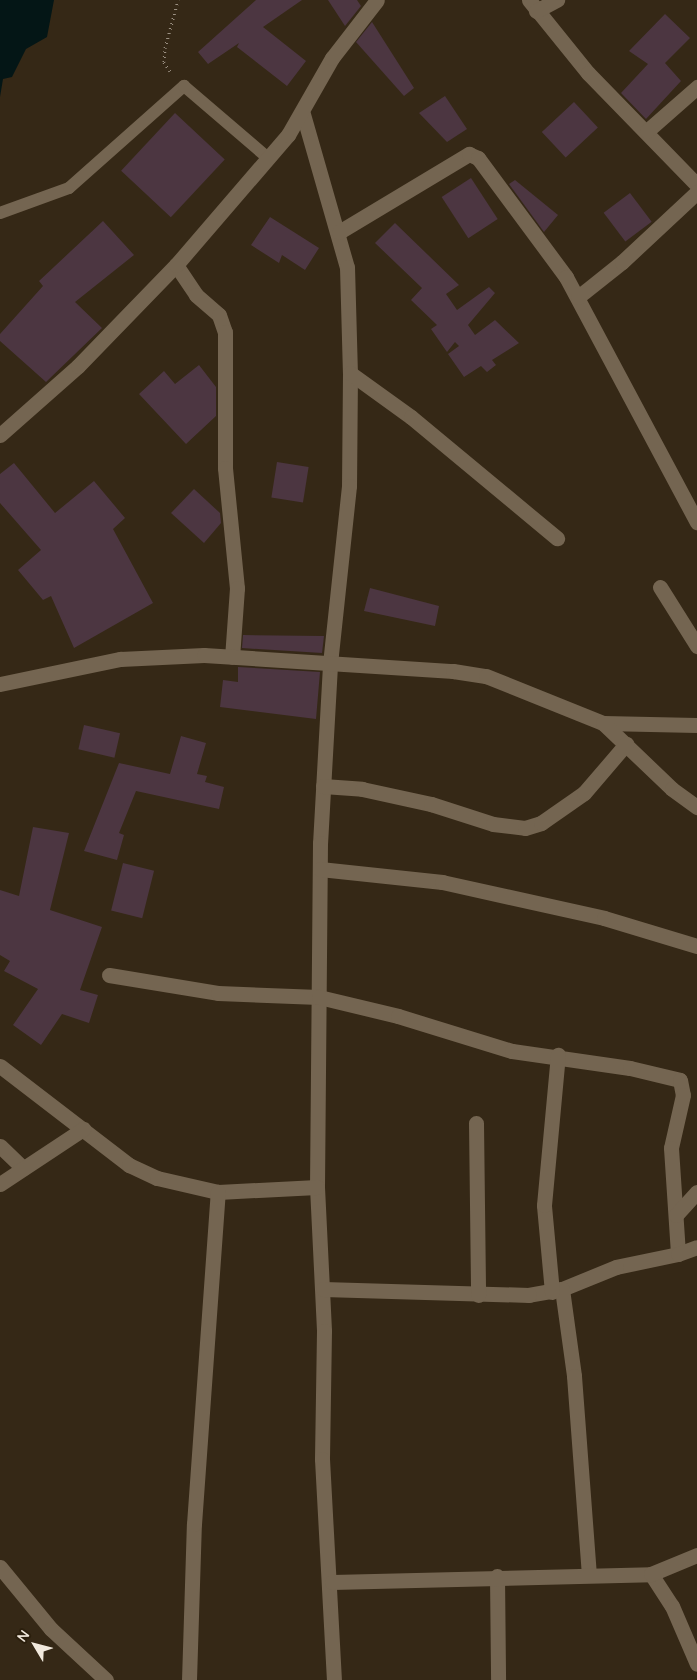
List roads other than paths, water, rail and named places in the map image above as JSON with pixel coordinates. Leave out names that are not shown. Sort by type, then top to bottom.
[{"type":"street","points":[[0,436],[78,366],[176,266],[303,114],[332,58],[377,0]]},
{"type":"street","points":[[557,0],[532,6],[588,74],[647,131],[697,185]]},
{"type":"street","points":[[647,131],[697,87]]},
{"type":"street","points":[[303,114],[339,232],[347,267],[350,373],[349,486],[330,665],[322,786],[320,869],[317,1187],[323,1290],[322,1459],[332,1582],[334,1680]]},
{"type":"street","points":[[339,232],[472,154],[482,161],[506,200],[554,259],[578,297],[697,522]]},
{"type":"street","points":[[578,297],[622,262],[697,192]]},
{"type":"street","points":[[176,266],[196,295],[219,315],[225,332],[225,468],[237,588],[232,657]]},
{"type":"street","points":[[350,373],[411,416],[557,538]]},
{"type":"street","points":[[660,587],[697,646]]},
{"type":"street","points":[[0,684],[120,659],[232,657],[330,665],[453,671],[486,676],[603,722],[697,725]]},
{"type":"street","points":[[603,722],[672,789],[697,807]]},
{"type":"street","points":[[322,786],[362,789],[431,804],[493,824],[525,828],[541,823],[584,794],[626,744]]},
{"type":"street","points":[[320,869],[442,882],[604,918],[697,946]]},
{"type":"street","points":[[109,975],[218,993],[319,997],[398,1016],[512,1051],[558,1055],[680,1080],[683,1095],[672,1148],[678,1254]]},
{"type":"street","points":[[558,1055],[544,1205],[557,1291],[574,1376],[588,1574]]},
{"type":"street","points":[[0,1066],[142,1172],[172,1183],[218,1192],[317,1187]]},
{"type":"street","points":[[476,1123],[478,1295]]},
{"type":"street","points":[[0,1184],[83,1129]]},
{"type":"street","points":[[0,1146],[23,1168]]},
{"type":"street","points":[[189,1680],[194,1524],[218,1192]]},
{"type":"street","points":[[676,1215],[697,1192]]},
{"type":"street","points":[[323,1290],[478,1295],[557,1291],[616,1267],[678,1254],[697,1247]]},
{"type":"street","points":[[332,1582],[497,1576],[651,1574],[697,1555]]},
{"type":"street","points":[[0,1567],[50,1629],[106,1680]]},
{"type":"street","points":[[651,1574],[672,1606],[697,1664]]},
{"type":"street","points":[[497,1576],[498,1680]]},
{"type":"lane","points":[[0,213],[64,192],[184,86],[268,158]]}]
